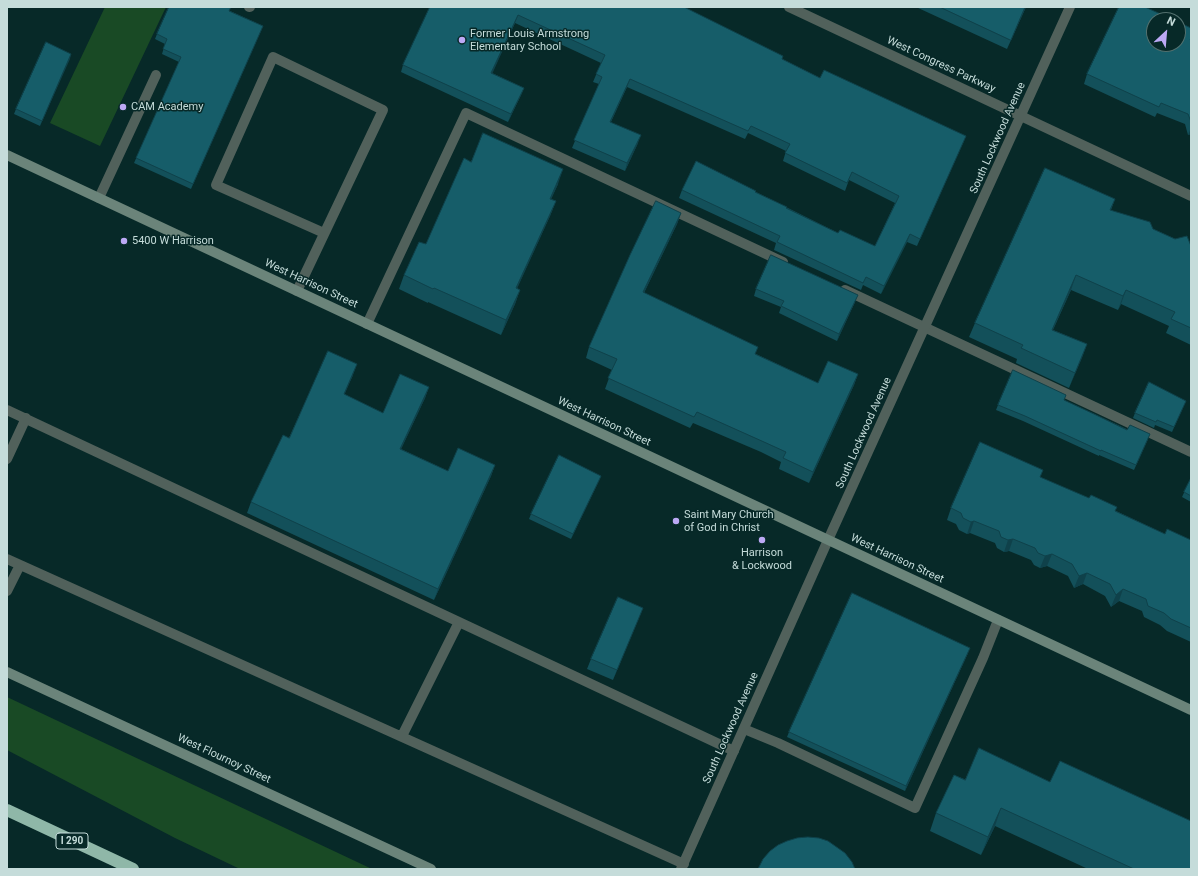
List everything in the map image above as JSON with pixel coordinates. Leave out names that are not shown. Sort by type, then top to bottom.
[{"type":"highway","name":"I 290","points":[[9,810],[133,869]]},
{"type":"street","name":"West Congress Parkway","points":[[789,7],[1191,196]]},
{"type":"street","name":"South Lockwood Avenue","points":[[683,866],[828,540],[1070,7]]},
{"type":"street","points":[[297,291],[383,110],[273,57],[216,185],[324,233]]},
{"type":"street","points":[[99,198],[156,75]]},
{"type":"street","points":[[367,324],[466,113],[789,264]]},
{"type":"street","name":"West Harrison Street","points":[[7,155],[1191,710]]},
{"type":"street","points":[[832,285],[1191,452]]},
{"type":"street","points":[[7,410],[734,751]]},
{"type":"street","points":[[7,459],[26,418]]},
{"type":"street","points":[[7,559],[402,736],[683,866]]},
{"type":"street","points":[[7,591],[20,565]]},
{"type":"street","points":[[744,729],[778,743],[915,808],[983,658],[998,620]]},
{"type":"street","points":[[402,736],[459,622]]},
{"type":"street","name":"West Flournoy Street","points":[[7,672],[432,869]]},
{"type":"green space","points":[[105,7],[166,7],[100,146],[50,123]]},
{"type":"green space","points":[[7,697],[372,869],[240,869],[175,838],[7,750]]},
{"type":"building","points":[[169,7],[231,7],[229,11],[263,26],[193,184],[136,158],[181,57],[163,49],[167,39],[157,34]]},
{"type":"building","points":[[430,7],[684,7],[783,56],[782,59],[820,78],[824,70],[966,136],[920,239],[910,234],[884,286],[866,277],[863,283],[777,242],[780,236],[682,190],[696,161],[787,207],[786,208],[838,233],[840,230],[875,246],[899,196],[852,172],[847,183],[785,153],[790,144],[751,126],[748,131],[630,79],[610,122],[641,135],[627,163],[574,140],[602,77],[596,74],[605,55],[518,15],[491,73],[524,88],[511,114],[403,65]]},
{"type":"building","points":[[940,7],[1025,7],[1011,40]]},
{"type":"building","points":[[1119,7],[1145,7],[1156,12],[1146,12],[1146,52],[1186,52],[1186,26],[1191,28],[1191,122],[1188,114],[1161,103],[1159,107],[1087,74]]},
{"type":"building","points":[[46,42],[71,54],[42,121],[16,109]]},
{"type":"building","points":[[483,133],[563,169],[550,199],[556,201],[516,288],[520,290],[506,320],[404,275],[419,242],[426,244],[464,158],[471,162]]},
{"type":"building","points":[[1045,168],[1115,199],[1110,210],[1150,222],[1153,229],[1175,239],[1187,236],[1191,246],[1191,328],[1171,319],[1175,312],[1126,290],[1123,296],[1076,275],[1052,330],[1087,344],[1075,373],[1021,348],[1023,345],[975,323]]},
{"type":"building","points":[[656,201],[681,213],[643,292],[758,347],[755,354],[818,383],[828,361],[858,374],[813,472],[783,458],[786,452],[697,412],[694,417],[608,378],[617,359],[589,347]]},
{"type":"building","points":[[771,255],[858,295],[839,334],[781,306],[784,301],[756,289]]},
{"type":"building","points":[[328,351],[357,364],[344,394],[383,413],[400,374],[429,387],[400,449],[448,471],[458,448],[495,465],[438,589],[251,502],[283,435],[289,438]]},
{"type":"building","points":[[1013,370],[1066,395],[1064,400],[1127,430],[1130,425],[1150,434],[1136,465],[998,405]]},
{"type":"building","points":[[1149,382],[1186,401],[1174,427],[1157,420],[1156,422],[1135,413]]},
{"type":"building","points":[[980,442],[1043,470],[1040,477],[1089,498],[1091,495],[1117,507],[1115,511],[1165,534],[1167,529],[1191,540],[1191,628],[1148,606],[1146,599],[1123,589],[1116,595],[1110,584],[1087,573],[1079,576],[1072,564],[1052,554],[1045,556],[1038,553],[1035,548],[1013,539],[1008,540],[1001,537],[999,531],[974,521],[971,522],[963,518],[961,513],[951,508]]},
{"type":"building","points":[[559,455],[601,476],[573,534],[531,514]]},
{"type":"building","points":[[1191,478],[1191,496],[1184,492]]},
{"type":"building","points":[[852,593],[970,648],[906,786],[789,732]]},
{"type":"building","points":[[618,597],[643,608],[617,670],[591,659]]},
{"type":"building","points":[[979,748],[1050,782],[1060,761],[1191,821],[1191,869],[1134,869],[1001,808],[988,837],[936,813],[954,775],[965,780]]},
{"type":"building","points":[[808,837],[828,841],[845,853],[855,869],[758,869],[763,859],[778,845],[797,838]]},
{"type":"place","name":"Former Louis Armstrong Elementary School","points":[[462,40]]},
{"type":"place","name":"CAM Academy","points":[[123,107]]},
{"type":"place","name":"5400 W Harrison","points":[[124,241]]},
{"type":"place","name":"Saint Mary Church of God in Christ","points":[[676,521]]},
{"type":"place","name":"Harrison & Lockwood","points":[[762,540]]}]
